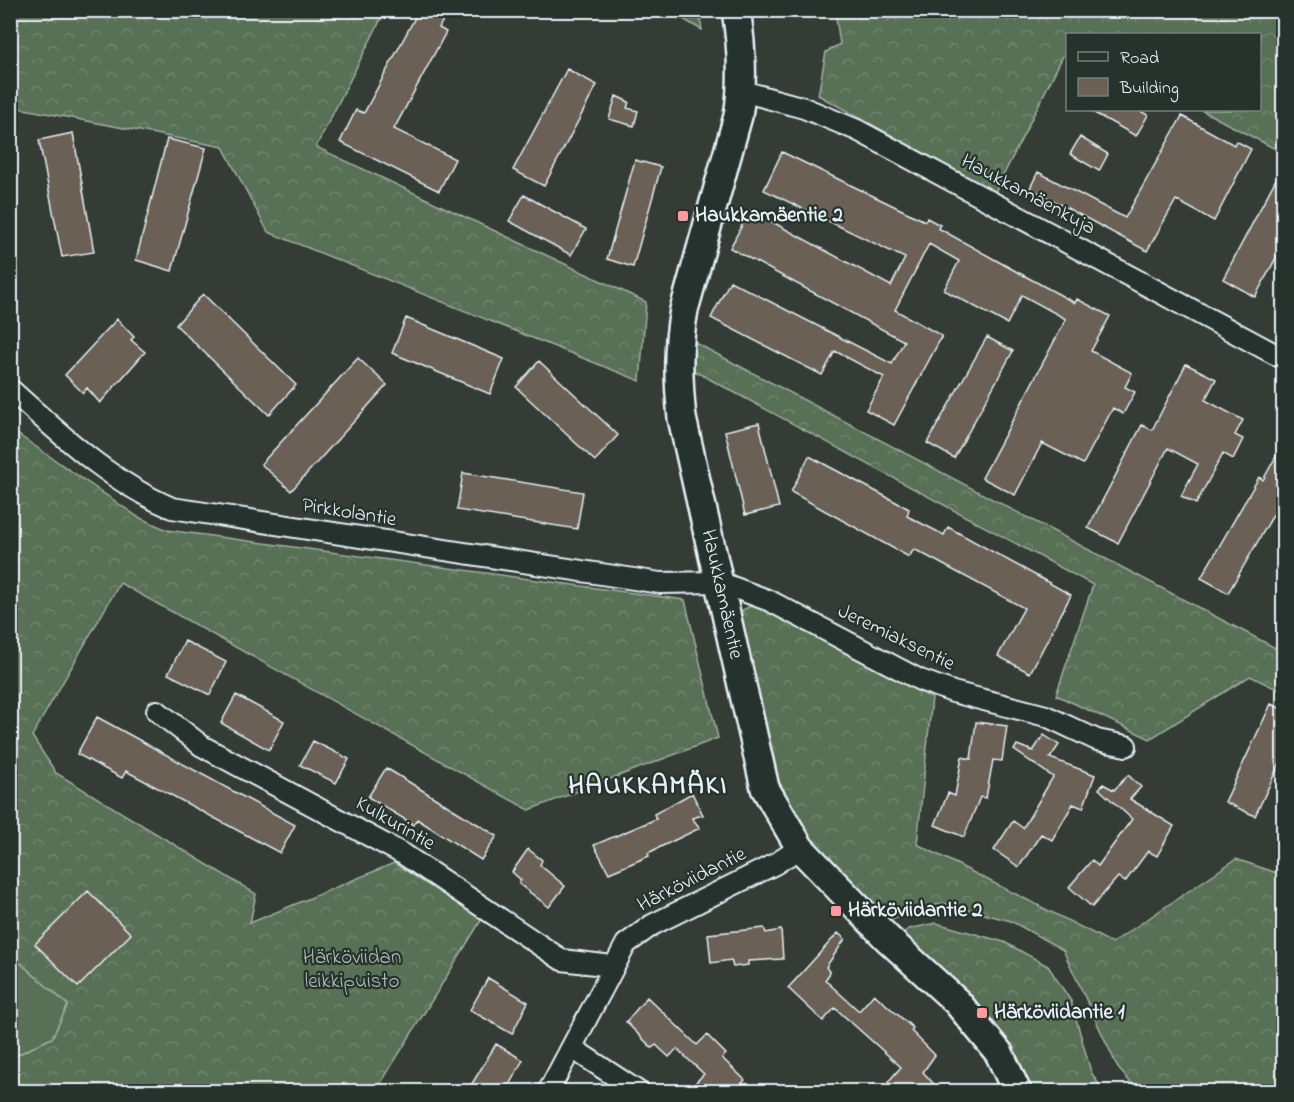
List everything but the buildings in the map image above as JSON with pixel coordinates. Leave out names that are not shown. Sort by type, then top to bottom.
[{"type":"street","name":"Haukkamäentie","points":[[736,10],[742,46],[742,91],[738,116],[684,310],[678,342],[677,374],[682,418],[765,788],[800,848],[887,938],[957,1002],[999,1053],[1017,1092]]},
{"type":"street","name":"Haukkamäenkuja","points":[[742,91],[804,108],[857,130],[1284,358]]},
{"type":"street","name":"Pirkkolantie","points":[[11,390],[120,481],[146,497],[172,508],[660,584],[719,582]]},
{"type":"street","name":"Jeremiaksentie","points":[[719,582],[770,601],[920,680],[953,692],[1046,716],[1097,740],[1126,746]]},
{"type":"street","name":"Kulkurintie","points":[[158,711],[202,746],[403,854],[562,960],[612,966]]},
{"type":"street","name":"Härköviidantie","points":[[548,1092],[612,966],[626,944],[652,925],[776,864],[800,848]]},
{"type":"street","points":[[572,1048],[639,1092]]},
{"type":"green space","points":[[11,10],[385,11],[316,147],[646,302],[640,381],[268,232],[223,147],[19,108],[11,115]]},
{"type":"green space","points":[[669,11],[699,11],[702,30]]},
{"type":"green space","points":[[835,11],[1283,11],[1283,153],[1203,111],[1261,111],[1261,33],[1066,33],[1066,50],[995,192],[818,95],[826,52],[840,44]]},
{"type":"green space","points":[[690,340],[1283,652],[1283,692],[1250,676],[1150,739],[1056,695],[1093,585],[687,367]]},
{"type":"green space","name":"Härköviidan leikkipuisto","points":[[10,429],[138,517],[167,530],[685,600],[718,738],[529,810],[120,583],[32,736],[56,773],[256,894],[250,923],[394,863],[482,919],[376,1091],[11,1091],[11,1058],[52,1038],[68,1005],[17,960],[14,1010],[11,1012]]},
{"type":"green space","points":[[756,603],[932,698],[917,844],[1112,943],[1236,859],[1283,875],[1283,1091],[1138,1091],[1118,1068],[1063,950],[1011,921],[942,903],[891,920],[810,840],[777,785],[739,612]]},
{"type":"green space","points":[[936,923],[1004,942],[1048,966],[1071,1001],[1091,1072],[1103,1091],[1029,1091],[900,935],[909,929]]},
{"type":"green space","points":[[17,960],[68,1005],[52,1038],[11,1058],[11,1012],[14,1010]]},
{"type":"place","name":"Haukkamäentie 2","points":[[683,216]]},
{"type":"place","name":"Härköviidantie 2","points":[[836,911]]},
{"type":"place","name":"Härköviidantie 1","points":[[982,1013]]},
{"type":"district","name":"HAUKKAMÄKI","points":[[648,786]]}]
